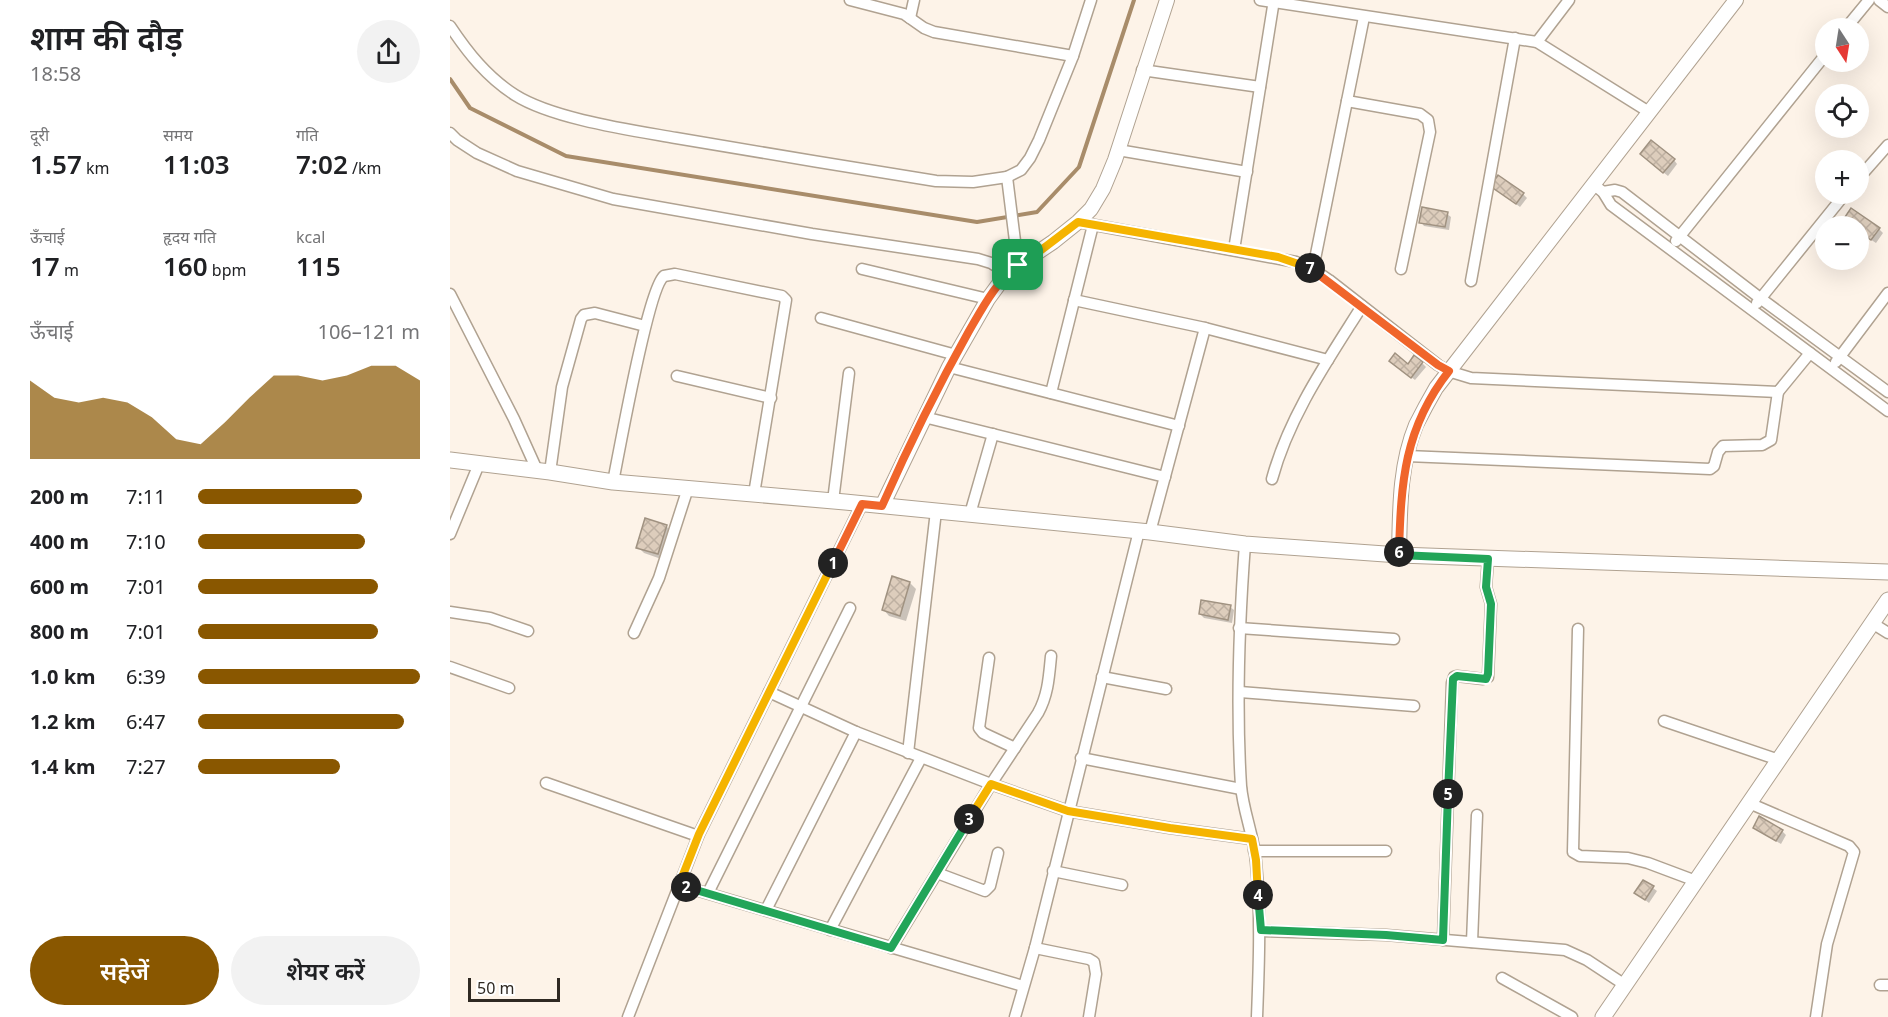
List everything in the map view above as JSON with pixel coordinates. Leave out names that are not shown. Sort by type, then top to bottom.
[{"type":"main road","points":[[450,460],[613,482],[970,514],[1245,544],[1488,559],[1888,572]]},
{"type":"main road","points":[[1604,1017],[1888,600]]},
{"type":"street","points":[[850,0],[895,12],[940,34],[1073,56]]},
{"type":"street","points":[[910,18],[914,0]]},
{"type":"street","points":[[450,26],[472,58],[491,77],[515,95],[541,108],[646,132],[936,181],[973,182],[1007,177],[1021,170],[1030,158],[1040,140],[1073,56],[1090,0]]},
{"type":"street","points":[[882,506],[952,361],[988,299],[1007,273],[1078,222],[1091,208],[1103,189],[1167,0]]},
{"type":"street","points":[[1260,0],[1537,42],[1649,112]]},
{"type":"street","points":[[1537,42],[1569,0]]},
{"type":"street","points":[[1399,555],[1401,492],[1407,456],[1416,427],[1436,388],[1598,188],[1649,112],[1736,0]]},
{"type":"street","points":[[1854,18],[1869,0]]},
{"type":"street","points":[[1879,0],[1888,7]]},
{"type":"street","points":[[1234,250],[1274,1]]},
{"type":"street","points":[[1313,269],[1364,17]]},
{"type":"street","points":[[1471,281],[1515,38]]},
{"type":"street","points":[[1670,248],[1815,68]]},
{"type":"street","points":[[1142,70],[1260,87]]},
{"type":"street","points":[[1347,101],[1420,114],[1428,120],[1430,132],[1401,269]]},
{"type":"street","points":[[450,133],[477,153],[517,171],[613,199],[812,234],[978,259],[1007,273]]},
{"type":"street","points":[[1869,166],[1888,144]]},
{"type":"street","points":[[1118,150],[1247,172]]},
{"type":"street","points":[[1007,177],[1018,265]]},
{"type":"street","points":[[1598,188],[1622,192],[1888,392]]},
{"type":"street","points":[[1598,188],[1611,205],[1888,411]]},
{"type":"street","points":[[1752,310],[1837,204]]},
{"type":"street","points":[[1078,222],[1278,257],[1313,269],[1449,371],[1482,379],[1778,392]]},
{"type":"street","points":[[1051,393],[1093,225]]},
{"type":"street","points":[[862,269],[988,299]]},
{"type":"street","points":[[613,482],[645,326],[660,279],[675,274],[784,298],[787,302],[754,494]]},
{"type":"street","points":[[1830,368],[1888,293]]},
{"type":"street","points":[[450,294],[514,419],[544,471]]},
{"type":"street","points":[[1074,300],[1204,328],[1328,360]]},
{"type":"street","points":[[1272,479],[1282,445],[1328,360],[1362,306]]},
{"type":"street","points":[[544,471],[562,387],[581,319],[584,315],[595,313],[645,326]]},
{"type":"street","points":[[821,318],[1051,393],[1179,426]]},
{"type":"street","points":[[1017,1017],[1102,677],[1144,532],[1165,477],[1204,328]]},
{"type":"street","points":[[1407,456],[1710,469],[1714,466],[1718,452],[1723,446],[1762,445],[1771,440],[1778,392],[1810,353]]},
{"type":"street","points":[[833,501],[849,373]]},
{"type":"street","points":[[677,376],[771,398]]},
{"type":"street","points":[[924,417],[1165,477]]},
{"type":"street","points":[[970,514],[993,434]]},
{"type":"street","points":[[450,534],[479,464]]},
{"type":"street","points":[[634,633],[659,578],[688,488]]},
{"type":"street","points":[[628,1017],[698,836],[862,504]]},
{"type":"street","points":[[908,753],[936,511]]},
{"type":"street","points":[[1245,544],[1239,628],[1241,789],[1254,851],[1261,930],[1257,1017]]},
{"type":"street","points":[[1443,940],[1452,683],[1454,677],[1457,676],[1483,679],[1488,677],[1491,604],[1486,587],[1488,559]]},
{"type":"street","points":[[708,893],[850,608]]},
{"type":"street","points":[[450,612],[490,618],[528,631]]},
{"type":"street","points":[[1872,623],[1888,633]]},
{"type":"street","points":[[1239,628],[1395,639]]},
{"type":"street","points":[[1578,628],[1573,852],[1580,856],[1628,858],[1696,881]]},
{"type":"street","points":[[891,948],[1044,701],[1048,688],[1050,656]]},
{"type":"street","points":[[988,657],[978,728],[983,733],[1016,748]]},
{"type":"street","points":[[450,667],[509,688]]},
{"type":"street","points":[[1102,677],[1166,689]]},
{"type":"street","points":[[769,692],[855,732],[1068,811],[1252,839]]},
{"type":"street","points":[[1240,692],[1414,706]]},
{"type":"street","points":[[1664,721],[1779,760]]},
{"type":"street","points":[[766,910],[855,732]]},
{"type":"street","points":[[830,930],[921,758]]},
{"type":"street","points":[[1082,758],[1241,789]]},
{"type":"street","points":[[546,783],[698,836]]},
{"type":"street","points":[[1749,803],[1849,846],[1854,852],[1827,944],[1816,1017]]},
{"type":"street","points":[[1472,942],[1477,815]]},
{"type":"street","points":[[1254,851],[1386,851]]},
{"type":"street","points":[[937,873],[986,891],[990,886],[998,854]]},
{"type":"street","points":[[1053,871],[1122,885]]},
{"type":"street","points":[[679,885],[1023,986]]},
{"type":"street","points":[[1261,930],[1386,935],[1565,950],[1587,960],[1625,985]]},
{"type":"street","points":[[1035,948],[1089,959],[1094,963],[1096,974],[1089,1017]]},
{"type":"street","points":[[1502,978],[1572,1017]]},
{"type":"building","points":[[1651,140],[1675,159],[1663,173],[1640,154]]},
{"type":"building","points":[[1498,175],[1524,193],[1516,204],[1490,186]]},
{"type":"building","points":[[1422,207],[1448,212],[1445,227],[1419,223]]},
{"type":"building","points":[[1851,208],[1863,216],[1846,216]]},
{"type":"building","points":[[1869,220],[1880,228],[1871,240],[1869,239]]},
{"type":"building","points":[[1395,353],[1408,364],[1414,355],[1423,362],[1411,378],[1389,361]]},
{"type":"building","points":[[645,518],[667,525],[658,554],[636,548]]},
{"type":"building","points":[[892,576],[910,582],[900,616],[882,610]]},
{"type":"building","points":[[1201,600],[1231,605],[1228,620],[1199,614]]},
{"type":"building","points":[[1759,816],[1783,830],[1776,841],[1753,828]]},
{"type":"building","points":[[1643,880],[1654,886],[1645,900],[1634,893]]},
{"type":"waterway","points":[[450,79],[470,108],[566,156],[977,222],[1037,212],[1079,167],[1134,0]]},
{"type":"route","points":[[1078,222],[1278,257],[1313,269],[1449,371],[1436,388],[1416,427],[1407,456],[1401,492],[1399,555],[1488,559],[1486,587],[1491,604],[1488,677],[1483,679],[1457,676],[1454,677],[1452,683],[1443,940],[1386,935],[1261,930],[1256,860],[1252,839],[1068,811],[991,784],[891,948],[679,885],[699,834],[862,504],[882,506],[949,367],[988,299],[1007,273],[1018,265],[1078,222]]}]
